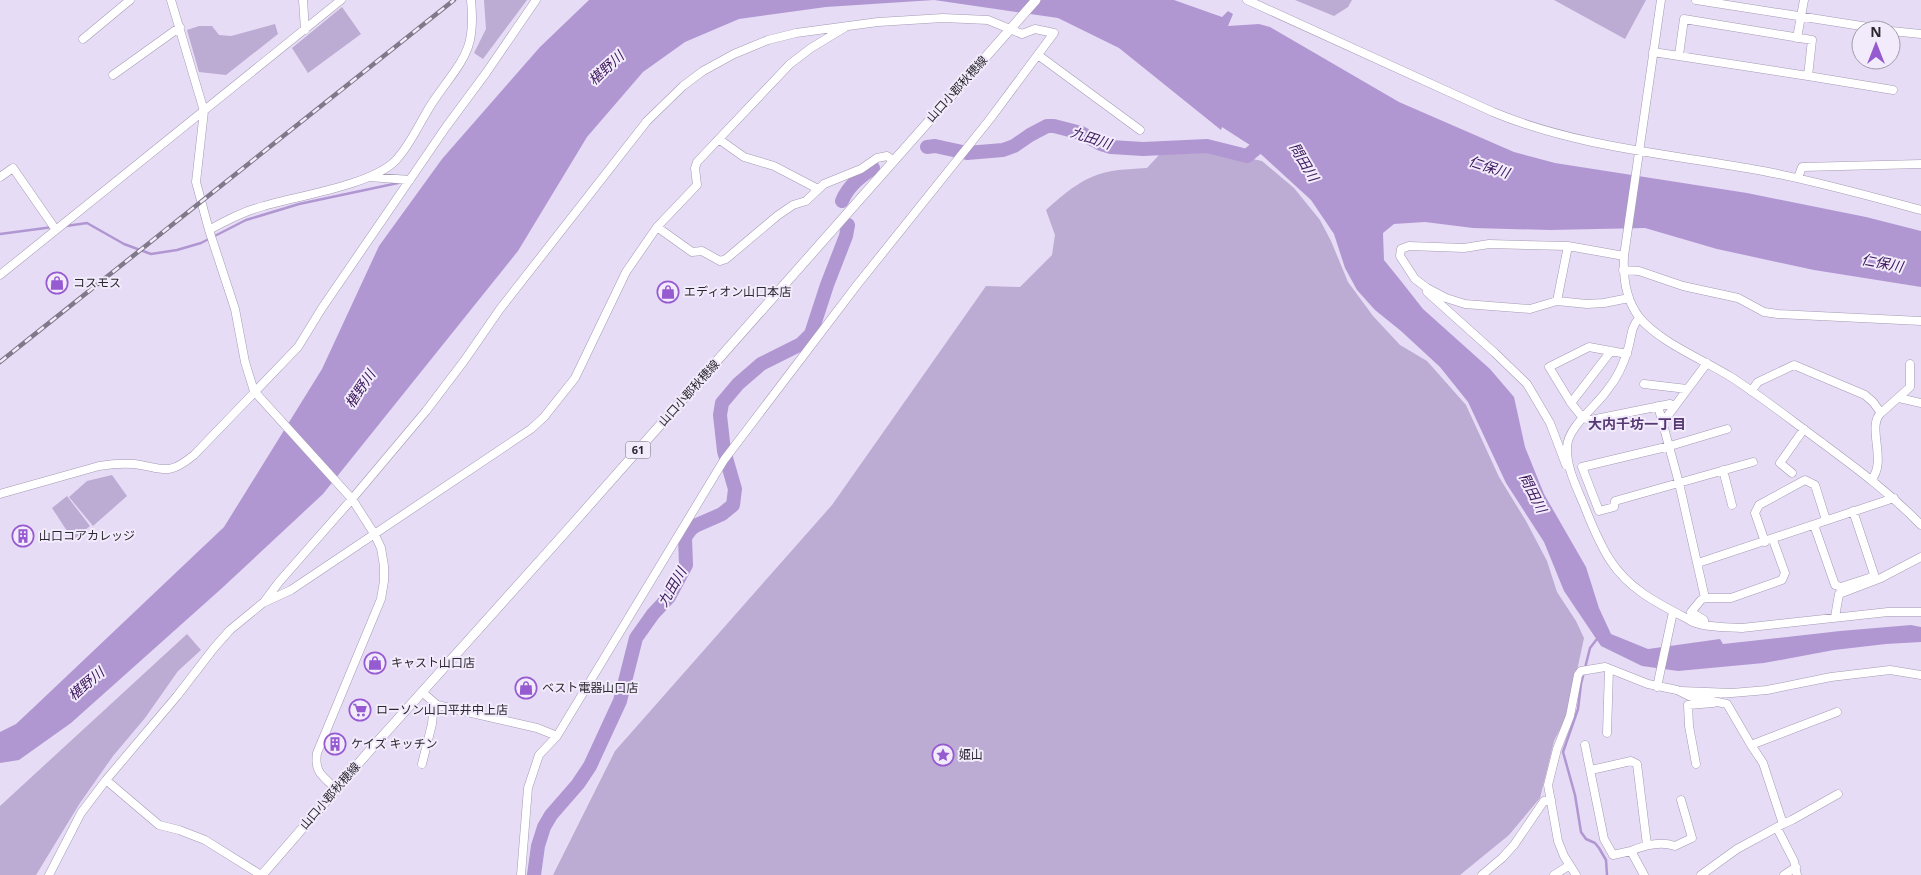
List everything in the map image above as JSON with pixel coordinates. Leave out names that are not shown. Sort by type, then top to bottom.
[{"type":"main road","name":"山口小郡秋穂線","points":[[262,875],[336,789],[714,365],[756,314],[1036,0]]},
{"type":"street","points":[[83,39],[130,0]]},
{"type":"street","points":[[171,0],[204,111],[196,182],[209,230],[235,309],[245,362],[255,394],[352,499],[381,548],[384,566],[381,599],[317,753],[316,766],[319,772],[336,789]]},
{"type":"street","points":[[303,0],[305,30]]},
{"type":"street","points":[[0,276],[341,0]]},
{"type":"street","points":[[209,230],[248,210],[344,186],[384,169],[395,161],[409,142],[424,114],[468,50],[473,28],[471,0]]},
{"type":"street","points":[[1,495],[99,466],[124,463],[158,470],[169,469],[182,465],[194,455],[255,394],[298,347],[322,308],[536,0]]},
{"type":"street","points":[[1248,0],[1515,121],[1567,136],[1638,151],[1798,178],[1921,210]]},
{"type":"street","points":[[1661,0],[1624,253],[1623,270],[1629,298],[1639,318],[1656,333],[1751,390],[1894,498],[1921,524]]},
{"type":"street","points":[[1696,0],[1851,25]]},
{"type":"street","points":[[1797,38],[1804,0]]},
{"type":"street","points":[[49,875],[81,813],[106,780],[177,696],[214,648],[230,630],[264,602],[426,411],[500,309],[647,121],[683,86],[702,71],[734,54],[768,40],[796,33],[878,22],[924,19],[971,19],[988,20],[1012,27],[1022,34],[1035,29],[1054,33],[990,119],[857,285],[724,460],[557,736],[539,754],[528,788],[521,875]]},
{"type":"street","points":[[1679,55],[1684,19],[1812,40],[1808,76]]},
{"type":"street","points":[[264,602],[291,590],[531,430],[544,417],[575,378],[626,272],[657,227],[697,185],[695,168],[697,162],[720,140],[790,64],[811,48],[848,26]]},
{"type":"street","points":[[114,75],[180,27]]},
{"type":"street","points":[[1901,32],[1921,34]]},
{"type":"street","points":[[1653,52],[1893,90]]},
{"type":"street","points":[[1038,55],[1140,130]]},
{"type":"street","points":[[720,140],[744,156],[774,166],[818,189]]},
{"type":"street","points":[[657,227],[692,252],[702,251],[720,261],[726,259],[777,216],[793,205],[806,201],[824,184],[860,169],[878,158],[887,156],[893,160]]},
{"type":"street","points":[[1798,178],[1802,167],[1921,164]]},
{"type":"street","points":[[0,177],[13,168],[56,230]]},
{"type":"street","points":[[367,177],[410,180]]},
{"type":"street","points":[[1624,253],[1568,246],[1489,244],[1464,248],[1409,246],[1402,249],[1400,256],[1416,278],[1427,288],[1446,298],[1465,304],[1530,309],[1557,302],[1587,304],[1629,298]]},
{"type":"street","points":[[1557,302],[1568,246]]},
{"type":"street","points":[[1623,270],[1639,271],[1683,286],[1738,298],[1764,312],[1921,321]]},
{"type":"street","points":[[1427,288],[1427,292],[1527,384],[1550,423],[1567,466],[1570,465]]},
{"type":"street","points":[[1639,318],[1633,326],[1627,354],[1620,370],[1609,389],[1575,429],[1567,446],[1570,465],[1588,515],[1610,562],[1634,588],[1672,615],[1693,622],[1742,628],[1888,612],[1921,612]]},
{"type":"street","points":[[1627,354],[1589,347],[1549,367],[1571,403],[1583,418],[1591,420],[1658,406],[1670,404],[1675,406]]},
{"type":"street","points":[[1571,403],[1611,351]]},
{"type":"street","points":[[1663,422],[1707,363]]},
{"type":"street","points":[[1871,480],[1875,476],[1878,463],[1875,423],[1877,416],[1910,387],[1910,364]]},
{"type":"street","points":[[1751,390],[1758,382],[1794,366],[1864,395],[1873,402],[1881,413]]},
{"type":"street","points":[[1644,384],[1688,389]]},
{"type":"street","points":[[1899,398],[1921,403]]},
{"type":"street","points":[[1658,406],[1670,446],[1705,598]]},
{"type":"street","points":[[1727,429],[1670,446],[1582,467],[1599,511],[1614,507],[1615,501],[1753,462]]},
{"type":"street","points":[[1792,472],[1780,463],[1804,430]]},
{"type":"street","points":[[1723,470],[1732,505]]},
{"type":"street","points":[[1704,624],[1704,620],[1691,612],[1701,600],[1705,598],[1731,598],[1782,580],[1785,573],[1755,513],[1759,505],[1805,480],[1815,485],[1826,520]]},
{"type":"street","points":[[1698,563],[1894,498]]},
{"type":"street","points":[[1814,525],[1834,585],[1841,587],[1872,577],[1874,574],[1853,511]]},
{"type":"street","points":[[1835,618],[1839,594],[1881,578],[1921,557]]},
{"type":"street","points":[[1658,685],[1672,615]]},
{"type":"street","points":[[1576,875],[1558,841],[1548,785],[1557,749],[1570,716],[1578,675],[1580,671],[1600,667],[1676,690],[1689,696],[1717,700],[1727,704],[1763,763],[1780,826],[1797,871],[1784,875]]},
{"type":"street","points":[[1607,733],[1609,669]]},
{"type":"street","points":[[1676,690],[1732,693],[1767,690],[1831,677],[1890,670],[1921,675]]},
{"type":"street","points":[[422,692],[434,703],[537,728],[557,736]]},
{"type":"street","points":[[1696,764],[1688,726],[1688,705],[1713,704],[1717,700]]},
{"type":"street","points":[[422,764],[432,724],[434,703]]},
{"type":"street","points":[[1751,746],[1837,712]]},
{"type":"street","points":[[1585,745],[1604,839],[1613,855],[1646,845],[1669,844],[1675,846],[1692,838],[1681,800]]},
{"type":"street","points":[[1591,770],[1631,761],[1637,764],[1646,845]]},
{"type":"street","points":[[106,780],[159,825],[205,840],[262,875]]},
{"type":"street","points":[[1701,875],[1737,849],[1838,794]]},
{"type":"street","points":[[1482,875],[1514,845],[1544,801],[1551,800]]},
{"type":"street","points":[[1631,851],[1644,875]]},
{"type":"street","points":[[1554,875],[1570,864]]},
{"type":"shaded area","points":[[484,0],[527,0],[483,59],[474,53],[486,29]]},
{"type":"shaded area","points":[[1295,0],[1352,0],[1348,7],[1334,16]]},
{"type":"shaded area","points":[[1554,0],[1646,0],[1625,39]]},
{"type":"shaded area","points":[[342,7],[361,34],[308,73],[292,48]]},
{"type":"shaded area","points":[[275,24],[278,34],[226,75],[199,72],[187,30],[199,26],[212,26],[219,35],[231,36]]},
{"type":"shaded area","points":[[1204,148],[1262,161],[1294,188],[1320,220],[1348,282],[1373,316],[1400,345],[1427,361],[1466,405],[1499,477],[1526,521],[1547,561],[1557,592],[1576,621],[1584,638],[1568,713],[1554,741],[1540,798],[1509,835],[1460,875],[553,875],[615,751],[832,505],[986,286],[1020,287],[1052,255],[1055,235],[1046,210],[1068,191],[1093,176],[1116,170],[1147,168],[1159,155]]},
{"type":"shaded area","points":[[112,475],[127,496],[93,526],[69,497],[87,481]]},
{"type":"shaded area","points":[[67,496],[90,526],[73,540],[52,508]]},
{"type":"shaded area","points":[[187,634],[201,650],[178,671],[145,718],[113,756],[80,803],[36,875],[0,875],[0,806]]},
{"type":"water","name":"椹野川","points":[[589,0],[934,0],[826,7],[739,19],[685,42],[643,72],[587,137],[518,251],[323,494],[221,589],[71,723],[19,760],[0,763],[0,732],[16,724],[224,527],[322,369],[379,246],[442,159],[540,47]]},
{"type":"water","points":[[934,0],[1174,0],[1222,17],[1228,11],[1233,14],[1228,26],[1259,24],[1270,27],[1399,102],[1514,152],[1555,163],[1747,193],[1866,217],[1921,231],[1921,287],[1814,270],[1717,249],[1645,228],[1550,230],[1473,228],[1425,222],[1394,224],[1383,233],[1384,260],[1423,309],[1490,369],[1514,397],[1525,447],[1544,494],[1586,567],[1599,608],[1611,634],[1648,649],[1720,639],[1723,644],[1911,625],[1921,627],[1921,642],[1834,650],[1764,663],[1678,671],[1642,666],[1601,646],[1564,591],[1544,542],[1506,483],[1468,402],[1440,367],[1375,310],[1357,290],[1345,268],[1334,234],[1311,200],[1253,147],[1222,127],[1221,130],[1119,48],[1058,18]]},
{"type":"waterway","name":"九田川","points":[[927,147],[935,146],[967,153],[1003,150],[1014,146],[1047,126],[1081,133],[1101,144],[1111,147],[1143,149],[1207,146],[1247,156],[1269,138]]},
{"type":"waterway","name":"九田川","points":[[842,201],[851,186],[873,168]]},
{"type":"waterway","points":[[66,226],[87,223],[124,244],[151,254],[177,250],[201,243],[246,220],[299,204],[398,183]]},
{"type":"waterway","name":"九田川","points":[[534,875],[538,846],[544,827],[551,815],[578,784],[590,766],[620,701],[636,638],[653,614],[669,597],[686,565],[685,537],[691,529],[722,514],[733,505],[735,489],[724,451],[720,415],[722,403],[738,384],[761,364],[801,344],[811,334],[846,236],[848,225]]},
{"type":"waterway","points":[[0,234],[53,227]]},
{"type":"waterway","points":[[1597,639],[1590,648],[1581,684],[1578,709],[1563,752],[1575,795],[1581,832],[1586,839],[1595,843],[1599,848],[1606,860],[1607,875]]},
{"type":"railway","points":[[0,362],[454,0]]},
{"type":"place","name":"コスモス","points":[[57,283]]},
{"type":"place","name":"エディオン山口本店","points":[[668,292]]},
{"type":"place","name":"山口コアカレッジ","points":[[23,536]]},
{"type":"place","name":"キャスト山口店","points":[[375,663]]},
{"type":"place","name":"ベスト電器山口店","points":[[526,688]]},
{"type":"place","name":"ローソン山口平井中上店","points":[[360,710]]},
{"type":"place","name":"ケイズ キッチン","points":[[335,744]]},
{"type":"place","name":"姫山","points":[[943,755]]},
{"type":"district","name":"大内千坊一丁目","points":[[1637,424]]},
{"type":"water label","name":"問田川","points":[[1304,162]]},
{"type":"water label","name":"仁保川","points":[[1489,167]]},
{"type":"water label","name":"仁保川","points":[[1882,263]]},
{"type":"water label","name":"問田川","points":[[1533,493]]}]
